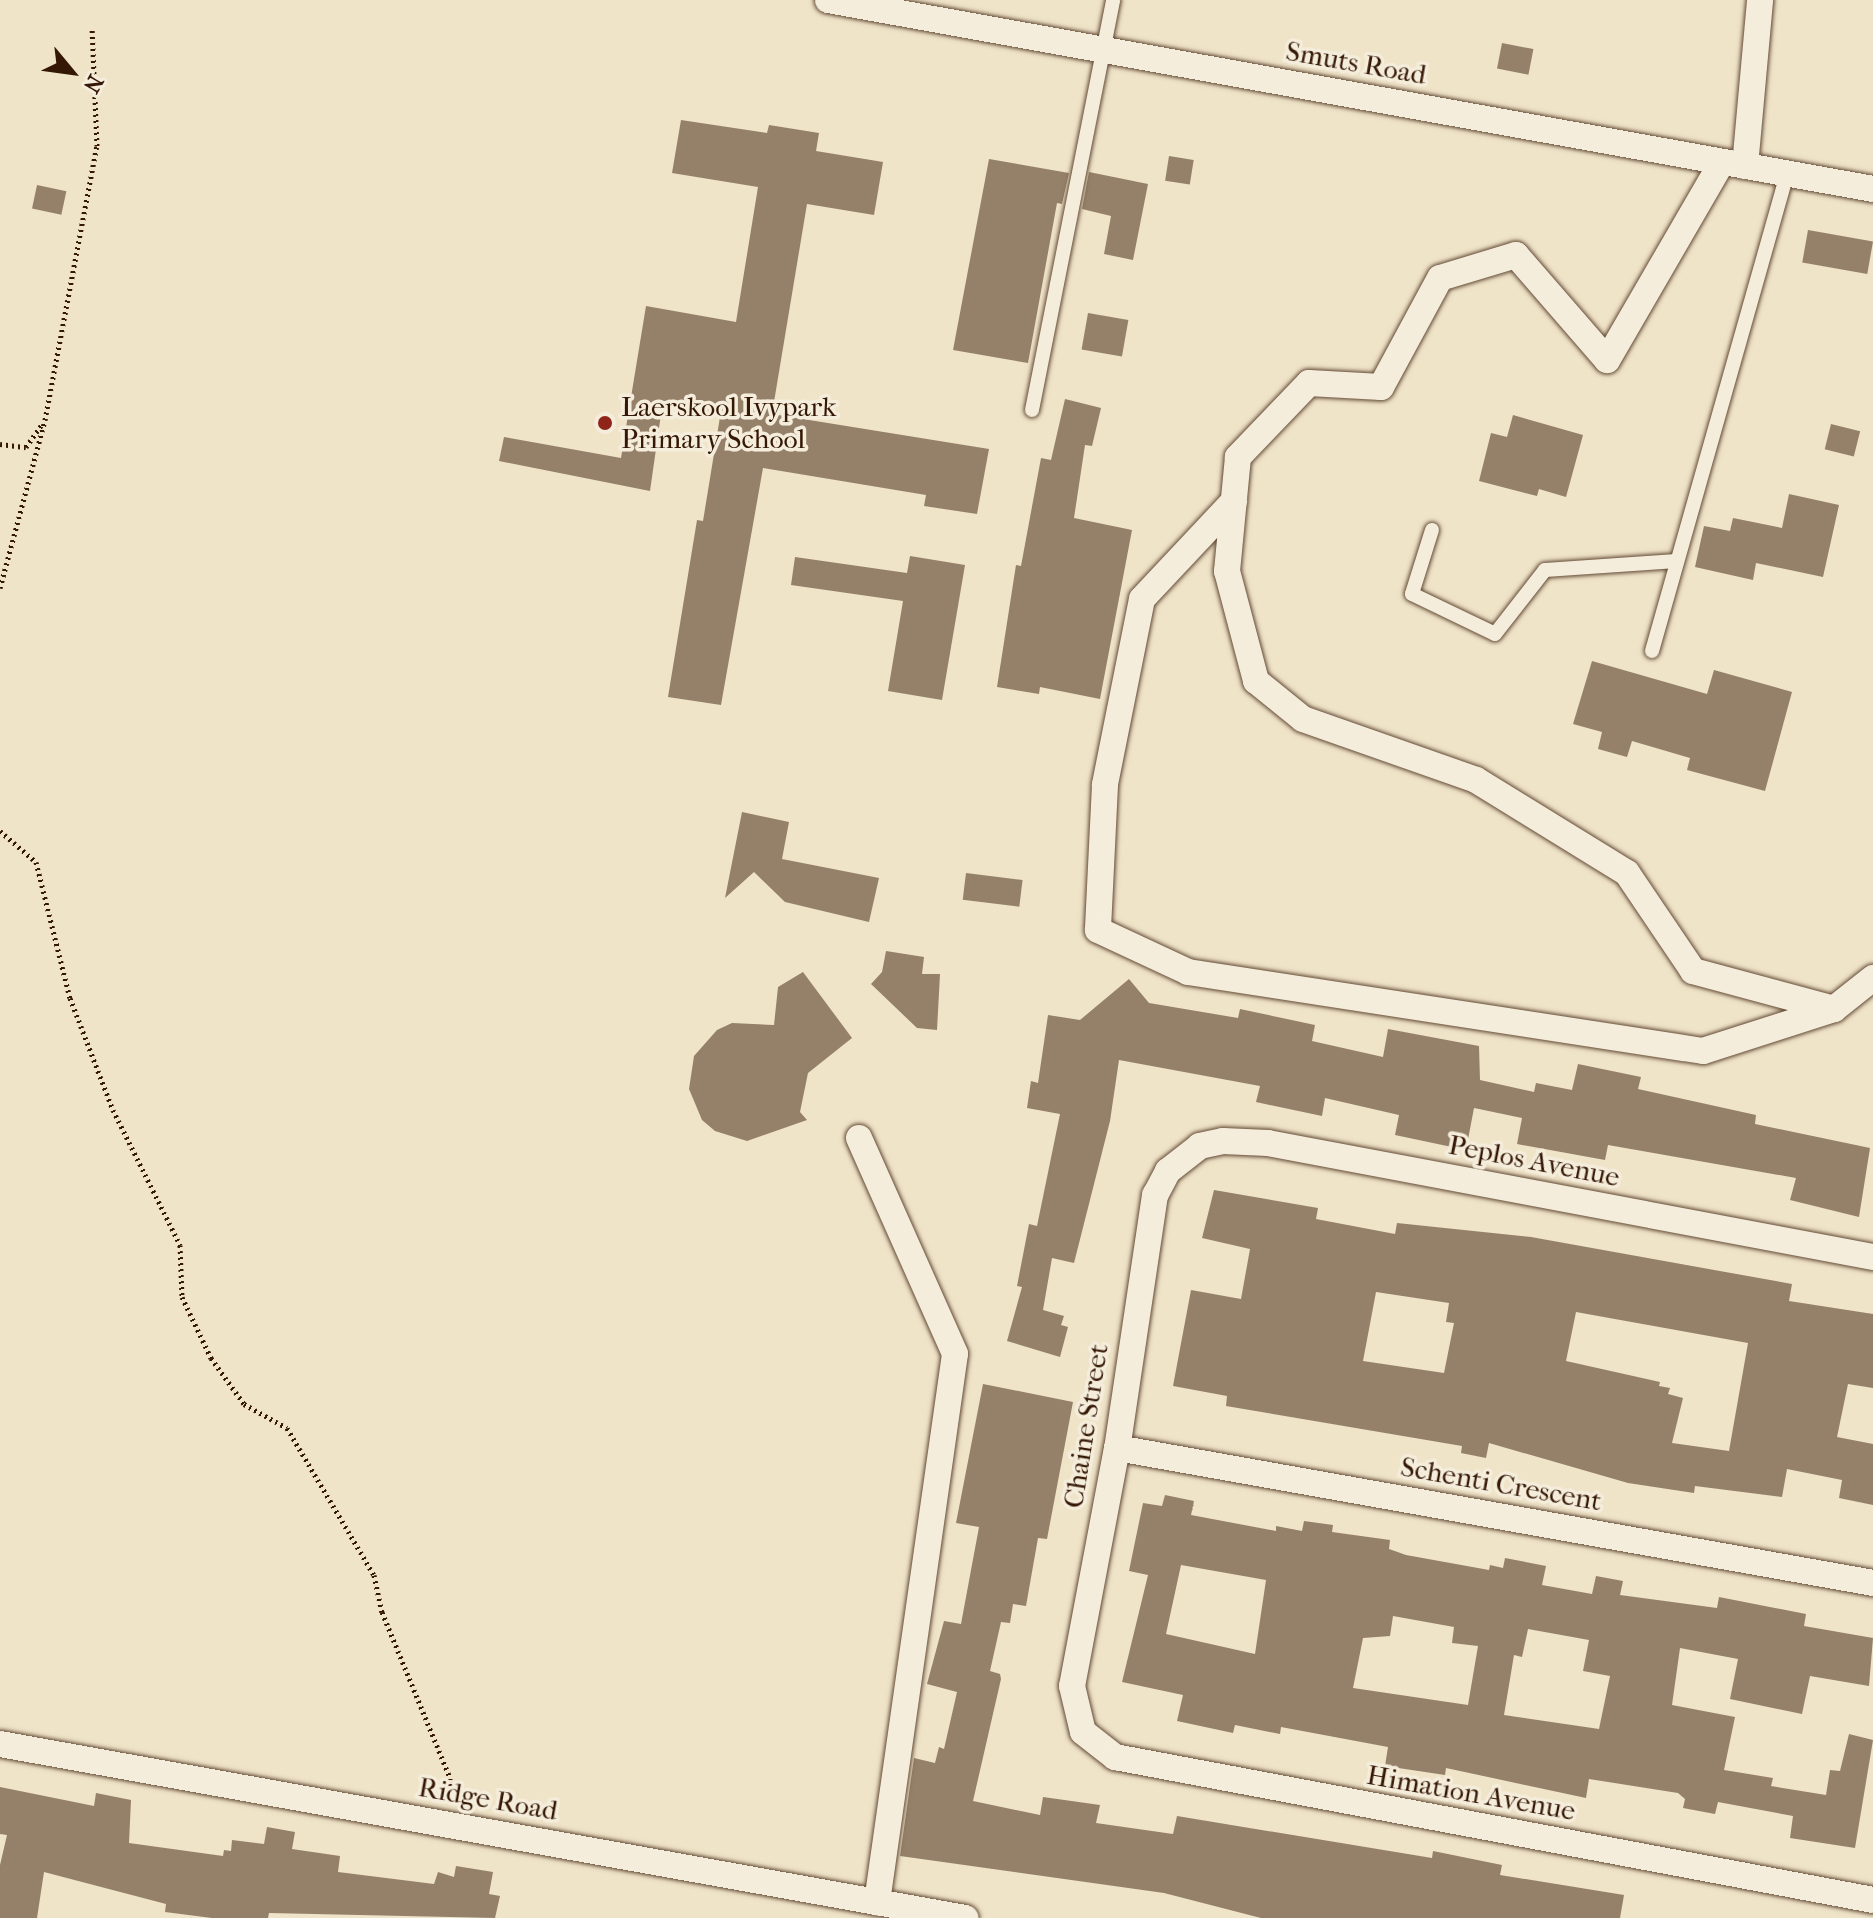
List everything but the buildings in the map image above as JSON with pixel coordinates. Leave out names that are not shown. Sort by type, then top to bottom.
[{"type":"street","name":"Smuts Road","points":[[828,0],[1873,189]]},
{"type":"street","points":[[1760,0],[1734,164],[1607,360],[1516,255],[1440,278],[1381,387],[1309,383],[1238,457],[1227,571],[1256,681],[1303,719],[1476,780],[1627,873],[1693,971],[1834,1009]]},
{"type":"street","points":[[1234,501],[1142,599],[1105,785],[1098,930],[1188,972],[1703,1051],[1834,1009],[1873,978]]},
{"type":"street","points":[[859,1138],[955,1354],[877,1902]]},
{"type":"street","name":"Peplos Avenue","points":[[1184,1155],[1223,1141],[1268,1143],[1873,1257]]},
{"type":"street","name":"Chaine Street","points":[[1077,1715],[1072,1686],[1117,1448],[1155,1195],[1184,1155]]},
{"type":"street","name":"Schenti Crescent","points":[[1117,1448],[1873,1583]]},
{"type":"street","name":"Himation Avenue","points":[[1077,1715],[1095,1744],[1115,1757],[1156,1767],[1873,1900]]},
{"type":"street","name":"Ridge Road","points":[[0,1744],[965,1918]]},
{"type":"lane","points":[[1032,410],[1113,0]]},
{"type":"lane","points":[[1652,651],[1787,173]]},
{"type":"lane","points":[[1432,530],[1412,594],[1495,634],[1545,570],[1677,561]]},
{"type":"path","points":[[0,588],[45,420],[97,146],[92,28]]},
{"type":"path","points":[[0,444],[26,447],[45,420]]},
{"type":"path","points":[[0,831],[36,862],[70,998],[113,1110],[180,1245],[182,1297],[211,1358],[244,1404],[287,1428],[374,1575],[382,1612],[450,1778],[449,1825]]},
{"type":"place","name":"Laerskool Ivypark Primary School","points":[[605,423]]}]
